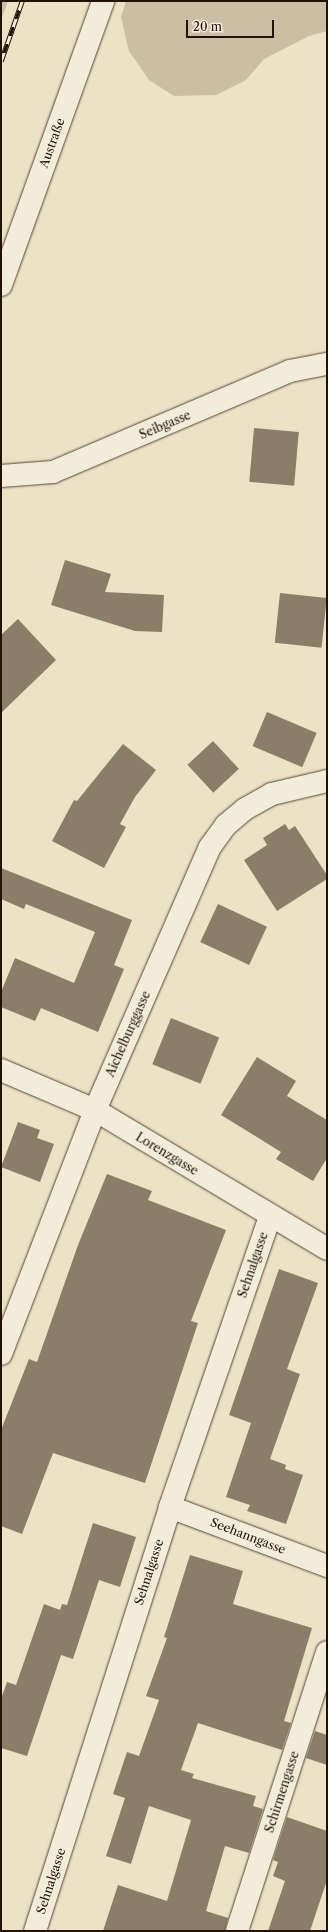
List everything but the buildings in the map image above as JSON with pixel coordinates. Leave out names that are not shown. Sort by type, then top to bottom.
[{"type":"street","name":"Austraße","points":[[1,285],[103,1]]},
{"type":"street","name":"Seibgasse","points":[[1,476],[53,472],[290,371],[327,364]]},
{"type":"street","name":"Aichelburggasse","points":[[1,1354],[95,1110],[210,846],[226,825],[245,809],[272,794],[327,780]]},
{"type":"street","name":"Lorenzgasse","points":[[1,1070],[95,1110],[327,1249]]},
{"type":"street","name":"Sehnalgasse","points":[[35,1931],[170,1506],[270,1216]]},
{"type":"street","name":"Seehanngasse","points":[[170,1506],[327,1566]]},
{"type":"street","name":"Schirmengasse","points":[[237,1931],[327,1652]]},
{"type":"shaded area","points":[[1,1],[8,1],[1,21]]},
{"type":"shaded area","points":[[126,1],[327,1],[327,31],[309,36],[264,59],[246,80],[216,95],[174,96],[149,80],[129,51],[121,17]]},
{"type":"railway","points":[[1,61],[22,1]]}]
